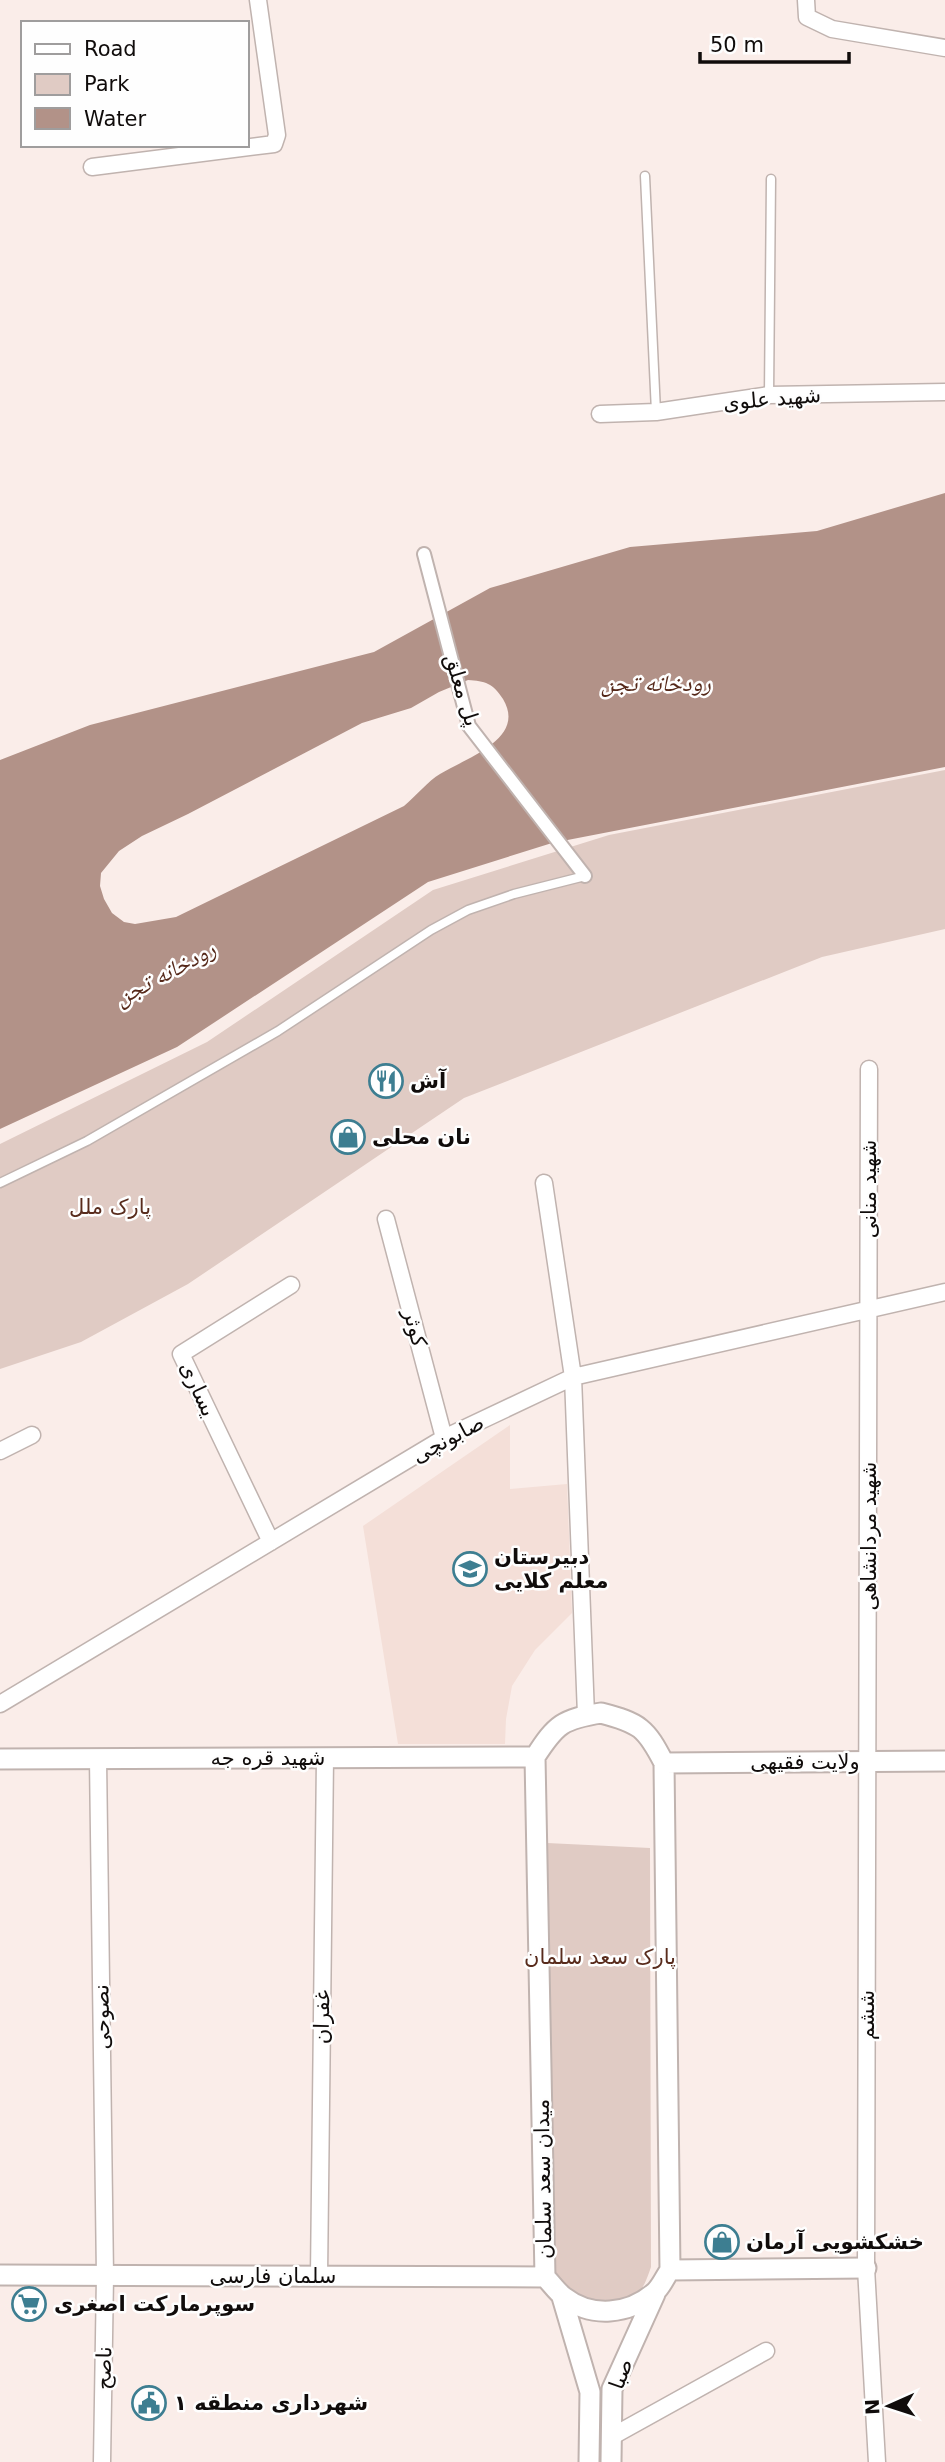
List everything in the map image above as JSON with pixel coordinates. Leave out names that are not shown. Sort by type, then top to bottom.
[{"type":"street","points":[[92,167],[274,144],[277,135],[258,0]]},
{"type":"street","points":[[806,0],[807,17],[832,29],[945,48]]},
{"type":"street","name":"شهید علوی","points":[[600,414],[656,412],[769,395],[945,392]]},
{"type":"street","name":"پل معلق","points":[[424,554],[469,726],[585,876]]},
{"type":"street","name":"شهید منانی","points":[[869,1069],[869,1310]]},
{"type":"street","points":[[544,1182],[573,1377],[586,1715]]},
{"type":"street","name":"کوثر","points":[[386,1219],[444,1438]]},
{"type":"street","name":"یساری","points":[[271,1542],[181,1354],[291,1285]]},
{"type":"street","name":"صابونچی","points":[[0,1704],[444,1438],[573,1377],[945,1292]]},
{"type":"street","name":"شهید مردانشاهی","points":[[869,1310],[869,1762]]},
{"type":"street","points":[[0,1451],[32,1435]]},
{"type":"street","points":[[535,1757],[550,1734],[574,1718],[601,1713],[629,1720],[651,1738],[664,1763],[670,2270],[866,2268]]},
{"type":"street","name":"شهید قره جه","points":[[0,1759],[535,1757]]},
{"type":"street","name":"میدان سعد سلمان","points":[[535,1757],[545,2277],[562,2297],[584,2309],[610,2312],[635,2306],[656,2291],[670,2270]]},
{"type":"street","name":"غفران","points":[[319,2276],[325,1758]]},
{"type":"street","name":"نصوحی","points":[[99,1759],[105,2276]]},
{"type":"street","name":"ششم","points":[[869,1762],[866,2268],[877,2462]]},
{"type":"street","name":"ولایت فقیهی","points":[[664,1763],[945,1762]]},
{"type":"street","name":"سلمان فارسی","points":[[0,2275],[545,2277]]},
{"type":"street","name":"ناصح","points":[[102,2462],[105,2276]]},
{"type":"street","name":"صبا","points":[[611,2462],[612,2389],[656,2291]]},
{"type":"street","name":"صبا","points":[[562,2297],[590,2392],[589,2462]]},
{"type":"street","points":[[611,2437],[766,2351]]},
{"type":"lane","points":[[645,176],[656,412]]},
{"type":"lane","points":[[769,395],[771,179]]},
{"type":"lane","points":[[0,1183],[87,1141],[278,1031],[431,930],[468,910],[514,894],[585,876]]},
{"type":"shaded area","name":"دبیرستان معلم کلایی","points":[[510,1425],[510,1489],[567,1484],[572,1613],[535,1650],[512,1686],[505,1744],[398,1744],[363,1526]]},
{"type":"green space","name":"پارک ملل","points":[[945,770],[945,929],[822,957],[464,1098],[188,1284],[81,1342],[0,1369],[0,1144],[207,1042],[433,890],[609,835]]},
{"type":"green space","name":"پارک سعد سلمان","points":[[547,1843],[650,1848],[651,2267],[639,2293],[621,2302],[599,2303],[578,2296],[569,2290],[556,2273]]},
{"type":"water","name":"رودخانه تجن","points":[[945,493],[945,767],[552,843],[428,882],[177,1047],[0,1129],[0,760],[90,725],[374,652],[490,588],[630,547],[817,531]],"holes":[[[468,680],[484,682],[496,689],[508,713],[507,725],[490,746],[436,777],[404,806],[176,917],[135,924],[124,922],[112,913],[100,886],[101,873],[119,851],[142,836],[362,723],[411,708]]]},
{"type":"place","name":"آش","points":[[386,1081]]},
{"type":"place","name":"نان محلی","points":[[348,1137]]},
{"type":"place","name":"دبیرستان معلم کلایی","points":[[470,1569]]},
{"type":"place","name":"خشکشویی آرمان","points":[[722,2242]]},
{"type":"place","name":"سوپرمارکت اصغری","points":[[29,2304]]},
{"type":"place","name":"شهرداری منطقه ۱","points":[[149,2403]]}]
